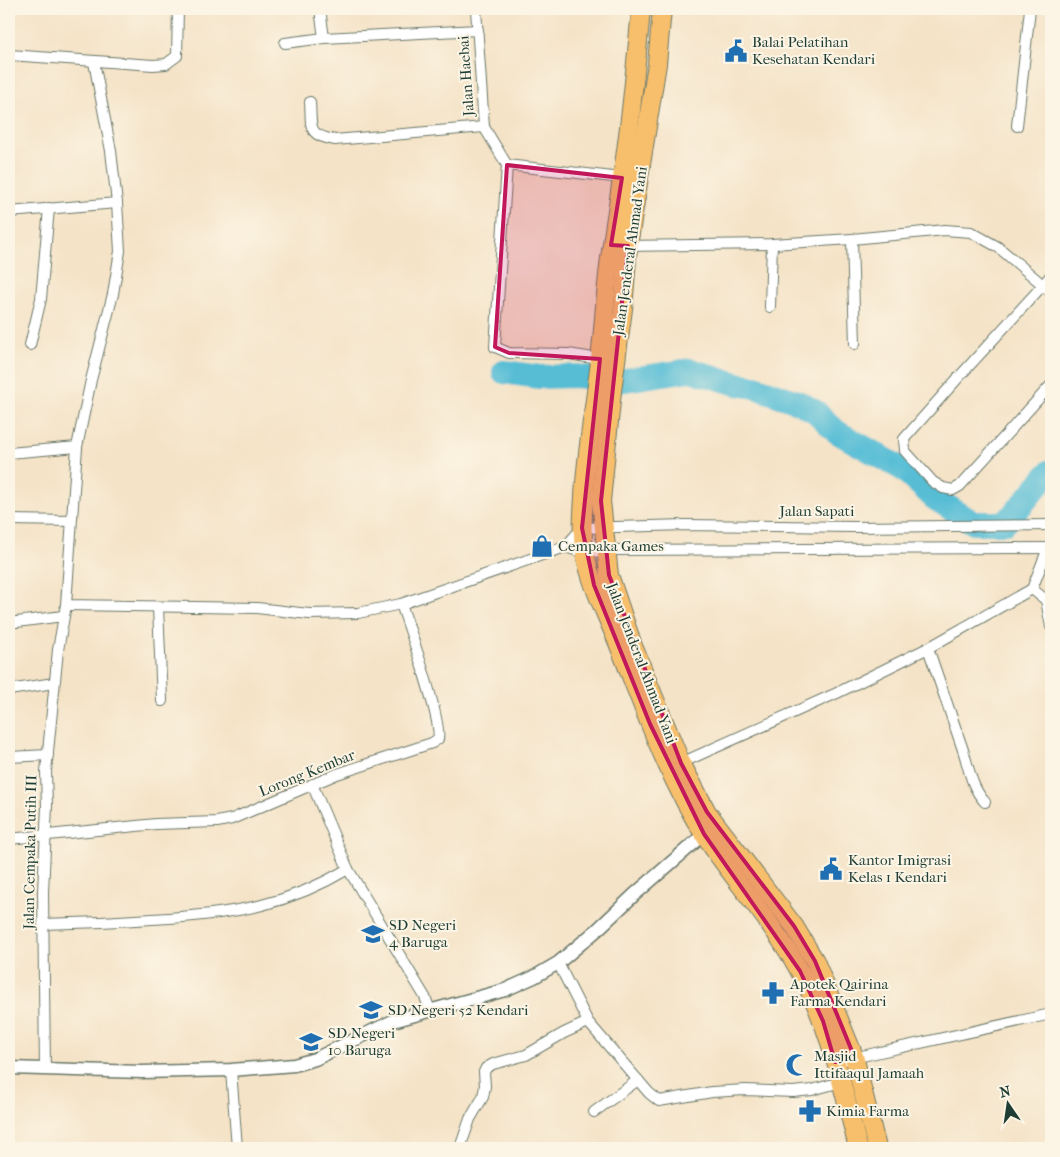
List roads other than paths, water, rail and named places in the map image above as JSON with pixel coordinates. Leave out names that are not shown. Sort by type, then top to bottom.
[{"type":"highway","name":"Jalan Jenderal Ahmad Yani","points":[[641,9],[632,103],[622,178],[620,246],[623,309],[604,378],[585,481],[582,528],[585,553],[594,586],[650,724],[685,799],[710,829],[732,843],[794,926],[815,961],[854,1056],[877,1148]]},
{"type":"highway","name":"Jalan Jenderal Ahmad Yani","points":[[620,246],[656,73],[662,9]]},
{"type":"highway","name":"Jalan Jenderal Ahmad Yani","points":[[604,378],[601,502],[609,575],[616,598],[633,646],[681,763],[707,812],[710,829],[720,859],[781,939],[800,971],[823,1021],[842,1082],[858,1148]]},
{"type":"street","points":[[9,55],[94,62],[166,64],[177,56],[178,9]]},
{"type":"street","points":[[320,9],[324,38]]},
{"type":"street","name":"Jalan Haebai","points":[[476,9],[484,127],[507,166]]},
{"type":"street","points":[[1017,126],[1030,9]]},
{"type":"street","points":[[285,43],[324,38],[478,30]]},
{"type":"street","name":"Jalan Cempaka Putih III","points":[[45,1070],[43,924],[45,834],[48,755],[54,683],[64,611],[77,448],[90,380],[114,294],[120,251],[111,151],[94,62]]},
{"type":"street","points":[[310,102],[312,129],[316,134],[335,140],[484,127]]},
{"type":"street","points":[[604,378],[568,354],[508,353],[495,347],[507,166],[622,178]]},
{"type":"street","points":[[9,212],[117,202]]},
{"type":"street","points":[[30,345],[40,298],[49,208]]},
{"type":"street","points":[[620,246],[772,244],[945,230],[971,232],[998,247],[1051,292]]},
{"type":"street","points":[[852,239],[855,344]]},
{"type":"street","points":[[770,307],[772,244]]},
{"type":"street","points":[[1051,275],[904,440],[905,451],[933,482],[943,488],[953,490],[960,486],[1051,385]]},
{"type":"street","points":[[9,453],[77,448]]},
{"type":"street","points":[[9,520],[71,521]]},
{"type":"street","name":"Jalan Sapati","points":[[582,528],[604,526],[1051,525]]},
{"type":"street","points":[[9,623],[64,611],[158,607],[256,608],[309,614],[358,613],[401,604],[565,547],[582,528]]},
{"type":"street","points":[[565,547],[585,553],[607,550],[1050,548],[1032,589],[928,648],[837,693],[681,763]]},
{"type":"street","points":[[1032,589],[1046,600],[1051,627]]},
{"type":"street","name":"Lorong Kembar","points":[[9,839],[156,824],[217,822],[232,819],[337,774],[432,743],[438,738],[439,731],[430,694],[401,604]]},
{"type":"street","points":[[158,607],[162,701]]},
{"type":"street","points":[[928,648],[973,784],[977,794],[985,802]]},
{"type":"street","points":[[9,690],[54,683]]},
{"type":"street","points":[[9,757],[48,755]]},
{"type":"street","points":[[312,784],[348,869],[425,997],[430,1010]]},
{"type":"street","points":[[9,1068],[142,1072],[231,1070],[294,1064],[315,1058],[394,1022],[430,1010],[505,990],[534,977],[558,963],[710,829]]},
{"type":"street","points":[[43,924],[115,922],[206,916],[236,911],[284,900],[348,869]]},
{"type":"street","points":[[558,963],[588,1022],[648,1093],[658,1101],[712,1092],[745,1090],[793,1092],[812,1090],[842,1082]]},
{"type":"street","points":[[835,1062],[854,1056],[1051,1014]]},
{"type":"street","points":[[460,1148],[470,1119],[483,1097],[486,1086],[484,1072],[486,1068],[493,1064],[526,1055],[564,1033],[588,1022]]},
{"type":"street","points":[[231,1070],[237,1148]]},
{"type":"street","points":[[594,1112],[638,1080]]},
{"type":"waterway","points":[[504,372],[540,377],[576,376],[619,381],[690,370],[737,384],[755,387],[800,403],[816,412],[837,432],[904,470],[934,498],[974,523],[1005,523],[1051,471]]},
{"type":"place","name":"Balai Pelatihan Kesehatan Kendari","points":[[736,51]]},
{"type":"place","name":"Cempaka Games","points":[[542,546]]},
{"type":"place","name":"Kantor Imigrasi Kelas 1 Kendari","points":[[831,869]]},
{"type":"place","name":"SD Negeri 4 Baruga","points":[[373,934]]},
{"type":"place","name":"Apotek Qairina Farma Kendari","points":[[773,993]]},
{"type":"place","name":"SD Negeri 52 Kendari","points":[[371,1010]]},
{"type":"place","name":"SD Negeri 10 Baruga","points":[[311,1042]]},
{"type":"place","name":"Masjid Ittifaaqul Jamaah","points":[[797,1065]]},
{"type":"place","name":"Kimia Farma","points":[[810,1111]]}]
